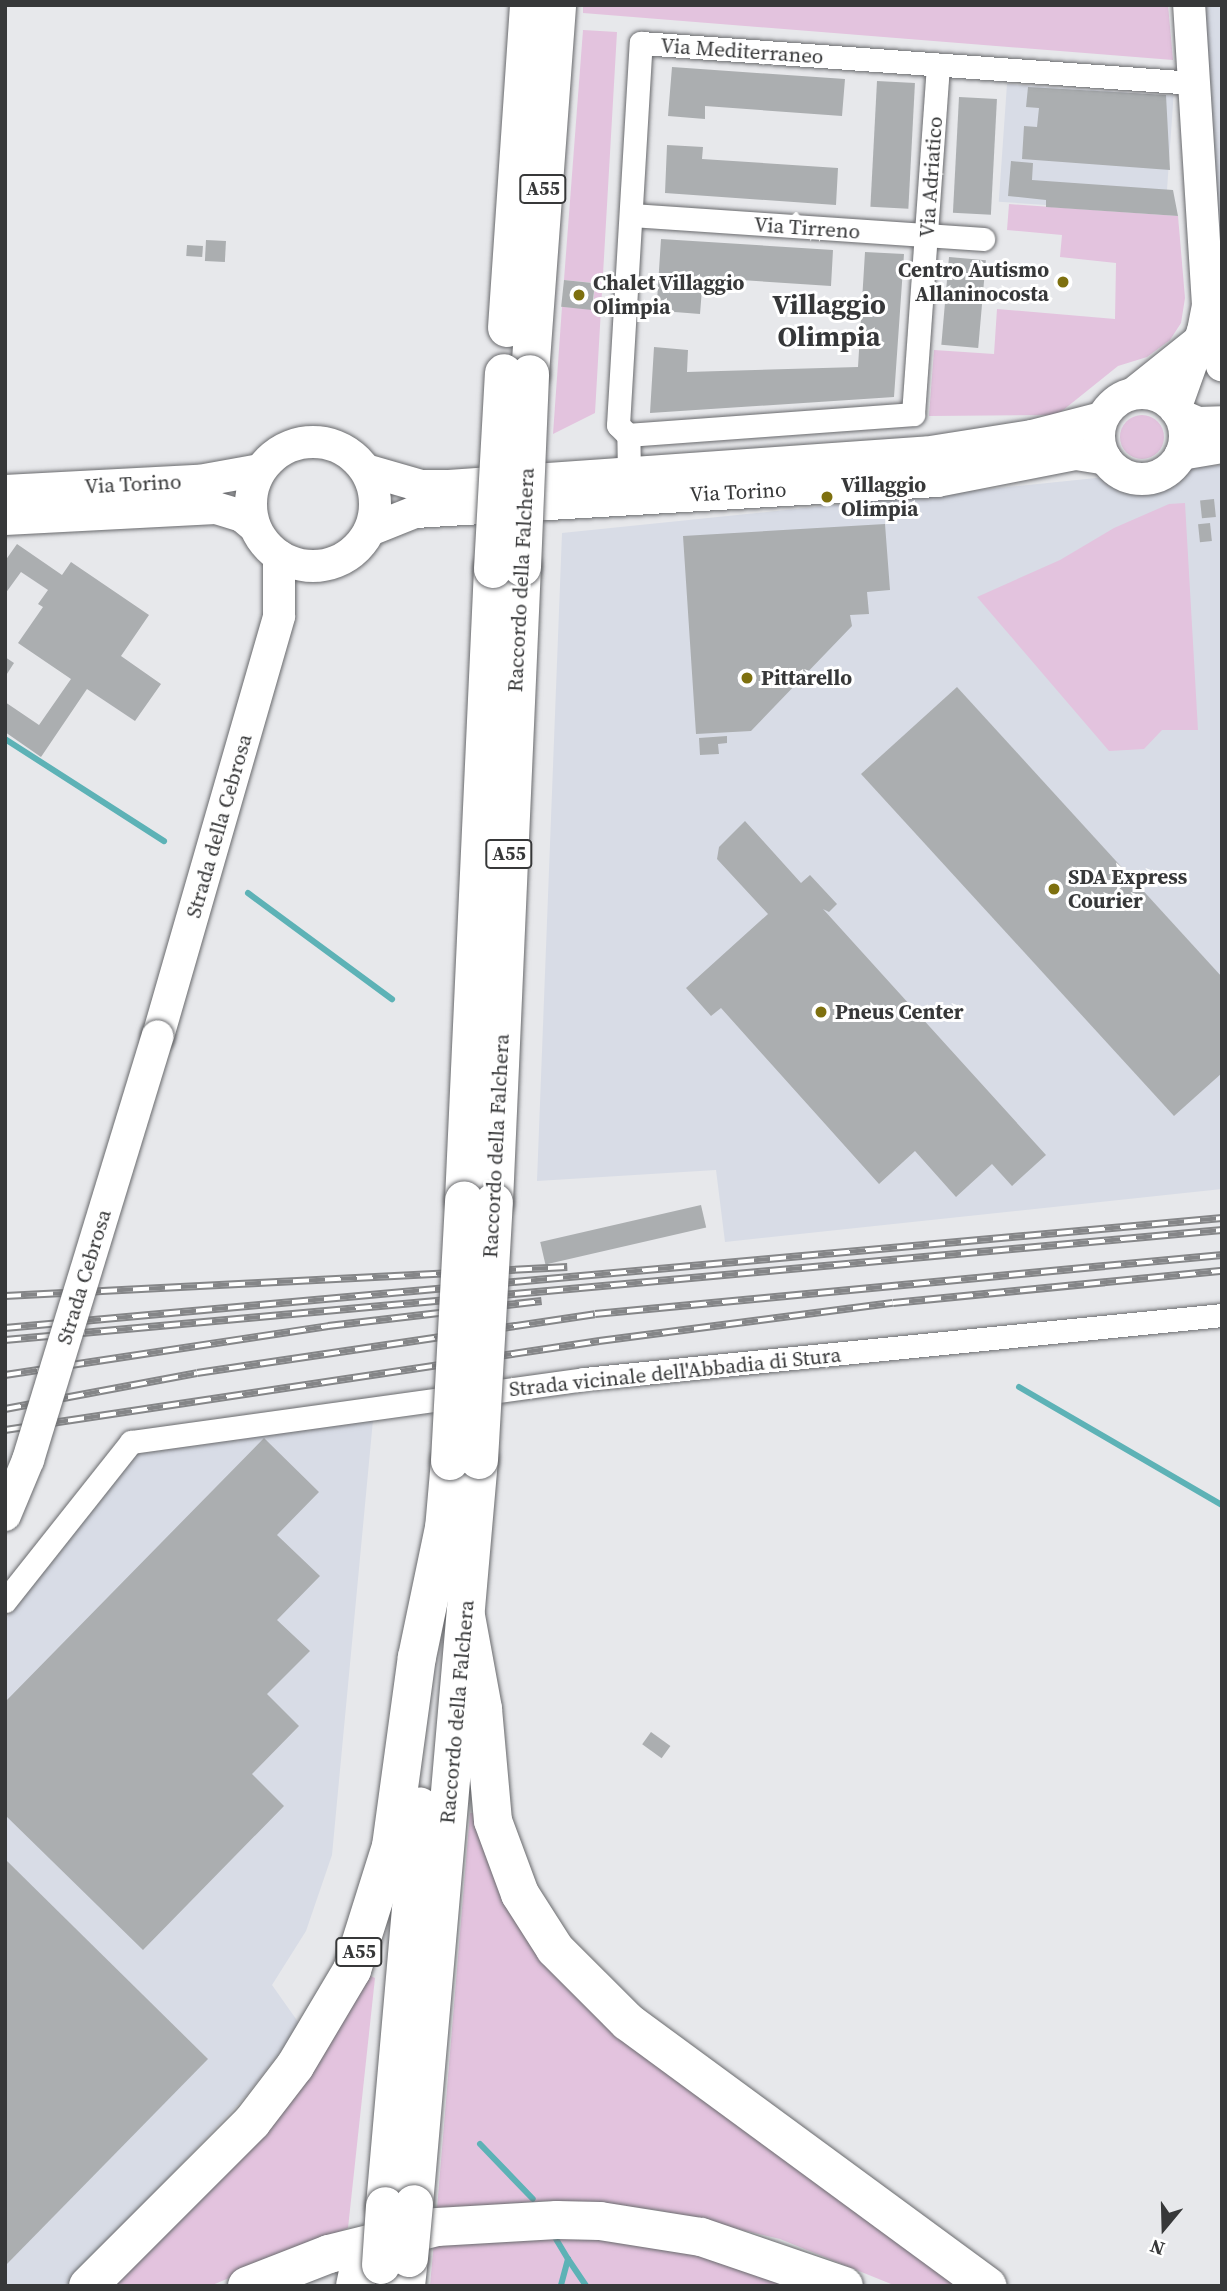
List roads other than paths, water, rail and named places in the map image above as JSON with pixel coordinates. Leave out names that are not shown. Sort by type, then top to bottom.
[{"type":"highway","name":"Raccordo della Falchera","points":[[381,2275],[466,1616],[465,1460],[517,373],[528,5]]},
{"type":"highway","name":"Raccordo della Falchera","points":[[517,373],[556,5]]},
{"type":"highway","name":"Raccordo della Falchera","points":[[389,2208],[403,2001],[444,1528],[465,1460]]},
{"type":"highway","name":"A55","points":[[88,2286],[251,2122],[302,2054],[352,1970],[391,1846],[417,1657],[444,1528]]},
{"type":"highway","points":[[466,1616],[483,1709],[494,1821],[520,1894],[555,1949],[628,2022],[986,2286]]},
{"type":"highway","points":[[381,2275],[389,2208]]},
{"type":"highway","points":[[247,2286],[329,2254],[437,2227],[557,2220],[701,2237],[844,2286]]},
{"type":"main road","points":[[1189,5],[1208,305],[1222,366]]},
{"type":"main road","points":[[1181,454],[1184,429],[1177,412],[1208,305]]},
{"type":"main road","points":[[1198,342],[1149,377],[1134,393],[1121,398],[1102,418],[1099,440],[1106,460],[1122,474],[1148,478],[1163,472],[1181,454],[1222,447]]},
{"type":"main road","points":[[1134,393],[1162,398],[1177,412],[1198,424],[1222,422]]},
{"type":"main road","name":"Via Torino","points":[[366,470],[421,486],[629,474],[968,449],[1102,418]]},
{"type":"main road","points":[[320,442],[339,447],[366,470],[376,500],[370,530],[348,556],[320,566],[291,563],[279,555],[254,526],[250,504],[260,470],[284,448],[320,442]]},
{"type":"main road","name":"Via Torino","points":[[370,530],[415,512],[937,481],[1076,454],[1106,460]]},
{"type":"main road","name":"Via Torino","points":[[5,491],[199,481],[260,470]]},
{"type":"main road","name":"Via Torino","points":[[5,519],[216,508],[242,516],[254,526]]},
{"type":"main road","name":"Strada della Cebrosa","points":[[158,1036],[279,616],[279,555]]},
{"type":"main road","name":"Strada della Cebrosa","points":[[279,616],[320,566]]},
{"type":"main road","name":"Strada Cebrosa","points":[[5,1515],[29,1460],[158,1036]]},
{"type":"street","name":"Via Mediterraneo","points":[[629,474],[628,435],[618,425],[641,43],[1194,83]]},
{"type":"street","name":"Via Adriatico","points":[[628,435],[913,414],[938,65]]},
{"type":"street","name":"Via Tirreno","points":[[632,215],[983,239]]},
{"type":"street","name":"Strada vicinale dell'Abbadia di Stura","points":[[5,1601],[131,1442],[584,1379],[1222,1315]]},
{"type":"waterway","points":[[5,739],[164,841]]},
{"type":"waterway","points":[[248,893],[392,999]]},
{"type":"waterway","points":[[1019,1387],[1222,1505]]},
{"type":"waterway","points":[[480,2144],[533,2199]]},
{"type":"waterway","points":[[556,2239],[568,2259],[561,2286]]},
{"type":"waterway","points":[[568,2259],[586,2286]]},
{"type":"railway","points":[[5,1328],[1222,1218]]},
{"type":"railway","points":[[5,1340],[1222,1230]]},
{"type":"railway","points":[[5,1409],[197,1373],[595,1314],[1222,1255]]},
{"type":"railway","points":[[5,1296],[567,1267]]},
{"type":"railway","points":[[5,1430],[599,1341],[893,1303],[1222,1271]]},
{"type":"railway","points":[[5,1375],[328,1326],[542,1301]]},
{"type":"place","name":"Centro Autismo Allaninocosta","points":[[1063,282]]},
{"type":"place","name":"Chalet Villaggio Olimpia","points":[[579,295]]},
{"type":"place","name":"Villaggio Olimpia","points":[[827,497]]},
{"type":"place","name":"Pittarello","points":[[747,678]]},
{"type":"place","name":"SDA Express Courier","points":[[1054,889]]},
{"type":"place","name":"Pneus Center","points":[[821,1012]]},
{"type":"district","name":"Villaggio Olimpia","points":[[829,320]]}]
